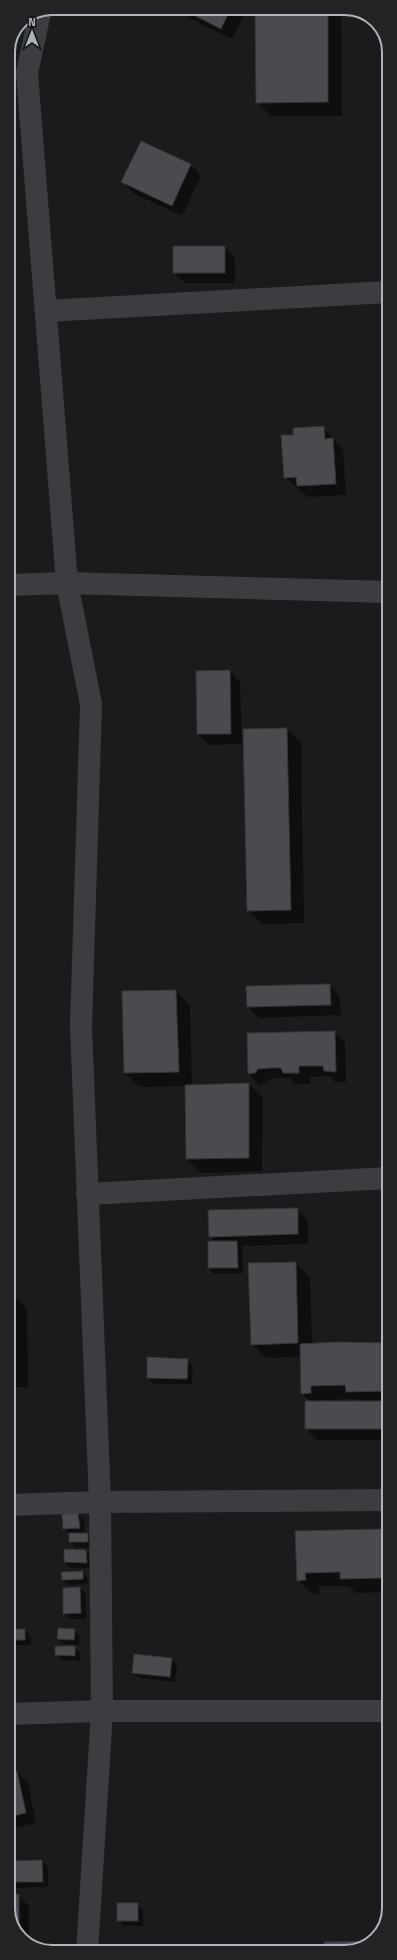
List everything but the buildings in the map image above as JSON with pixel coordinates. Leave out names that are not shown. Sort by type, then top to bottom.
[{"type":"street","points":[[39,18],[27,73],[67,583],[91,704],[81,1026],[100,1502],[102,1711],[87,1945]]},
{"type":"street","points":[[46,311],[382,292]]},
{"type":"street","points":[[15,585],[67,583],[382,592]]},
{"type":"street","points":[[87,1194],[382,1178]]},
{"type":"street","points":[[15,1505],[100,1502],[382,1500]]},
{"type":"street","points":[[15,1714],[102,1711],[382,1711]]}]
